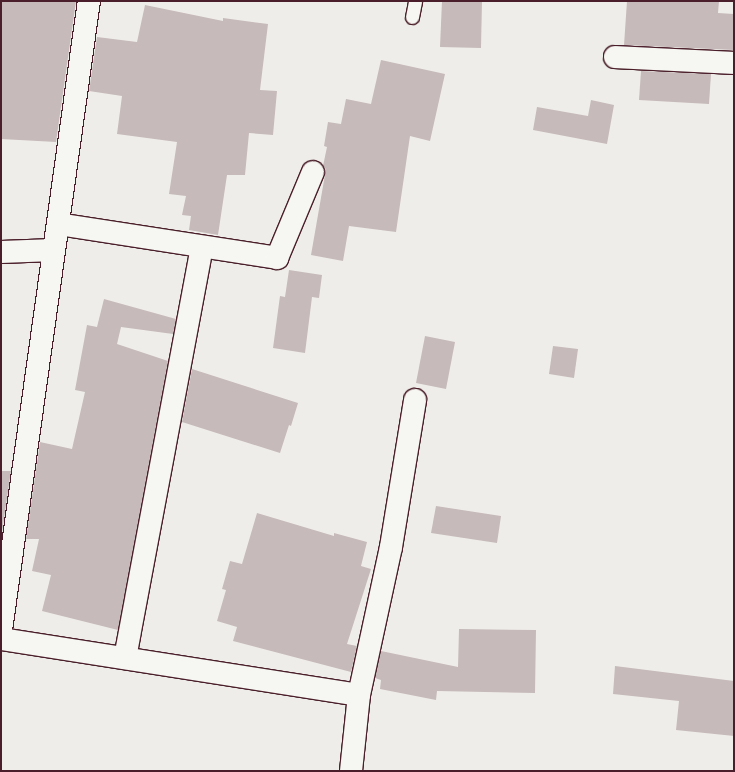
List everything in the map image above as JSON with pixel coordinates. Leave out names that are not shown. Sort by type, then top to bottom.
[{"type":"street","points":[[1,630],[89,1]]},
{"type":"street","points":[[615,56],[734,63]]},
{"type":"street","points":[[58,224],[277,258],[314,172]]},
{"type":"street","points":[[125,658],[202,247]]},
{"type":"street","points":[[1,252],[54,250]]},
{"type":"street","points":[[350,771],[359,695],[391,547],[415,400]]},
{"type":"street","points":[[1,639],[359,695]]},
{"type":"lane","points":[[412,17],[415,1]]},
{"type":"building","points":[[1,1],[76,1],[56,142],[1,139]]},
{"type":"building","points":[[442,1],[482,1],[481,48],[440,47]]},
{"type":"building","points":[[627,1],[719,1],[718,13],[734,14],[734,50],[624,45]]},
{"type":"building","points":[[145,5],[223,21],[223,18],[268,24],[260,90],[277,91],[273,135],[249,133],[245,175],[227,175],[218,235],[189,230],[191,216],[182,215],[186,196],[169,194],[177,142],[117,134],[122,96],[89,91],[97,37],[137,42]]},
{"type":"building","points":[[381,60],[445,74],[430,141],[410,136],[396,232],[349,226],[343,261],[311,255],[326,169],[323,166],[327,147],[324,146],[328,122],[341,124],[346,99],[371,104]]},
{"type":"building","points":[[641,71],[711,74],[709,104],[639,100]]},
{"type":"building","points":[[591,100],[614,105],[607,144],[533,130],[537,107],[588,116]]},
{"type":"building","points":[[289,270],[322,275],[319,298],[312,297],[305,353],[273,348],[280,296],[285,297]]},
{"type":"building","points":[[104,299],[176,319],[173,334],[121,327],[117,344],[168,361],[118,630],[42,611],[51,575],[32,571],[39,539],[26,539],[40,442],[72,449],[85,392],[75,390],[87,325],[97,327]]},
{"type":"building","points":[[425,336],[455,342],[446,389],[416,383]]},
{"type":"building","points":[[553,346],[578,349],[574,378],[549,374]]},
{"type":"building","points":[[192,369],[298,403],[291,426],[289,425],[280,453],[182,422]]},
{"type":"building","points":[[1,471],[11,471],[1,539]]},
{"type":"building","points":[[436,506],[501,516],[497,543],[431,533]]},
{"type":"building","points":[[257,513],[334,536],[334,533],[367,542],[361,566],[371,569],[347,644],[357,646],[351,672],[233,641],[237,627],[217,621],[226,590],[222,589],[230,561],[242,564]]},
{"type":"building","points":[[459,629],[536,630],[535,693],[437,691],[436,700],[380,689],[381,680],[375,678],[381,651],[458,667]]},
{"type":"building","points":[[615,666],[734,681],[734,736],[676,730],[679,701],[613,694]]}]
